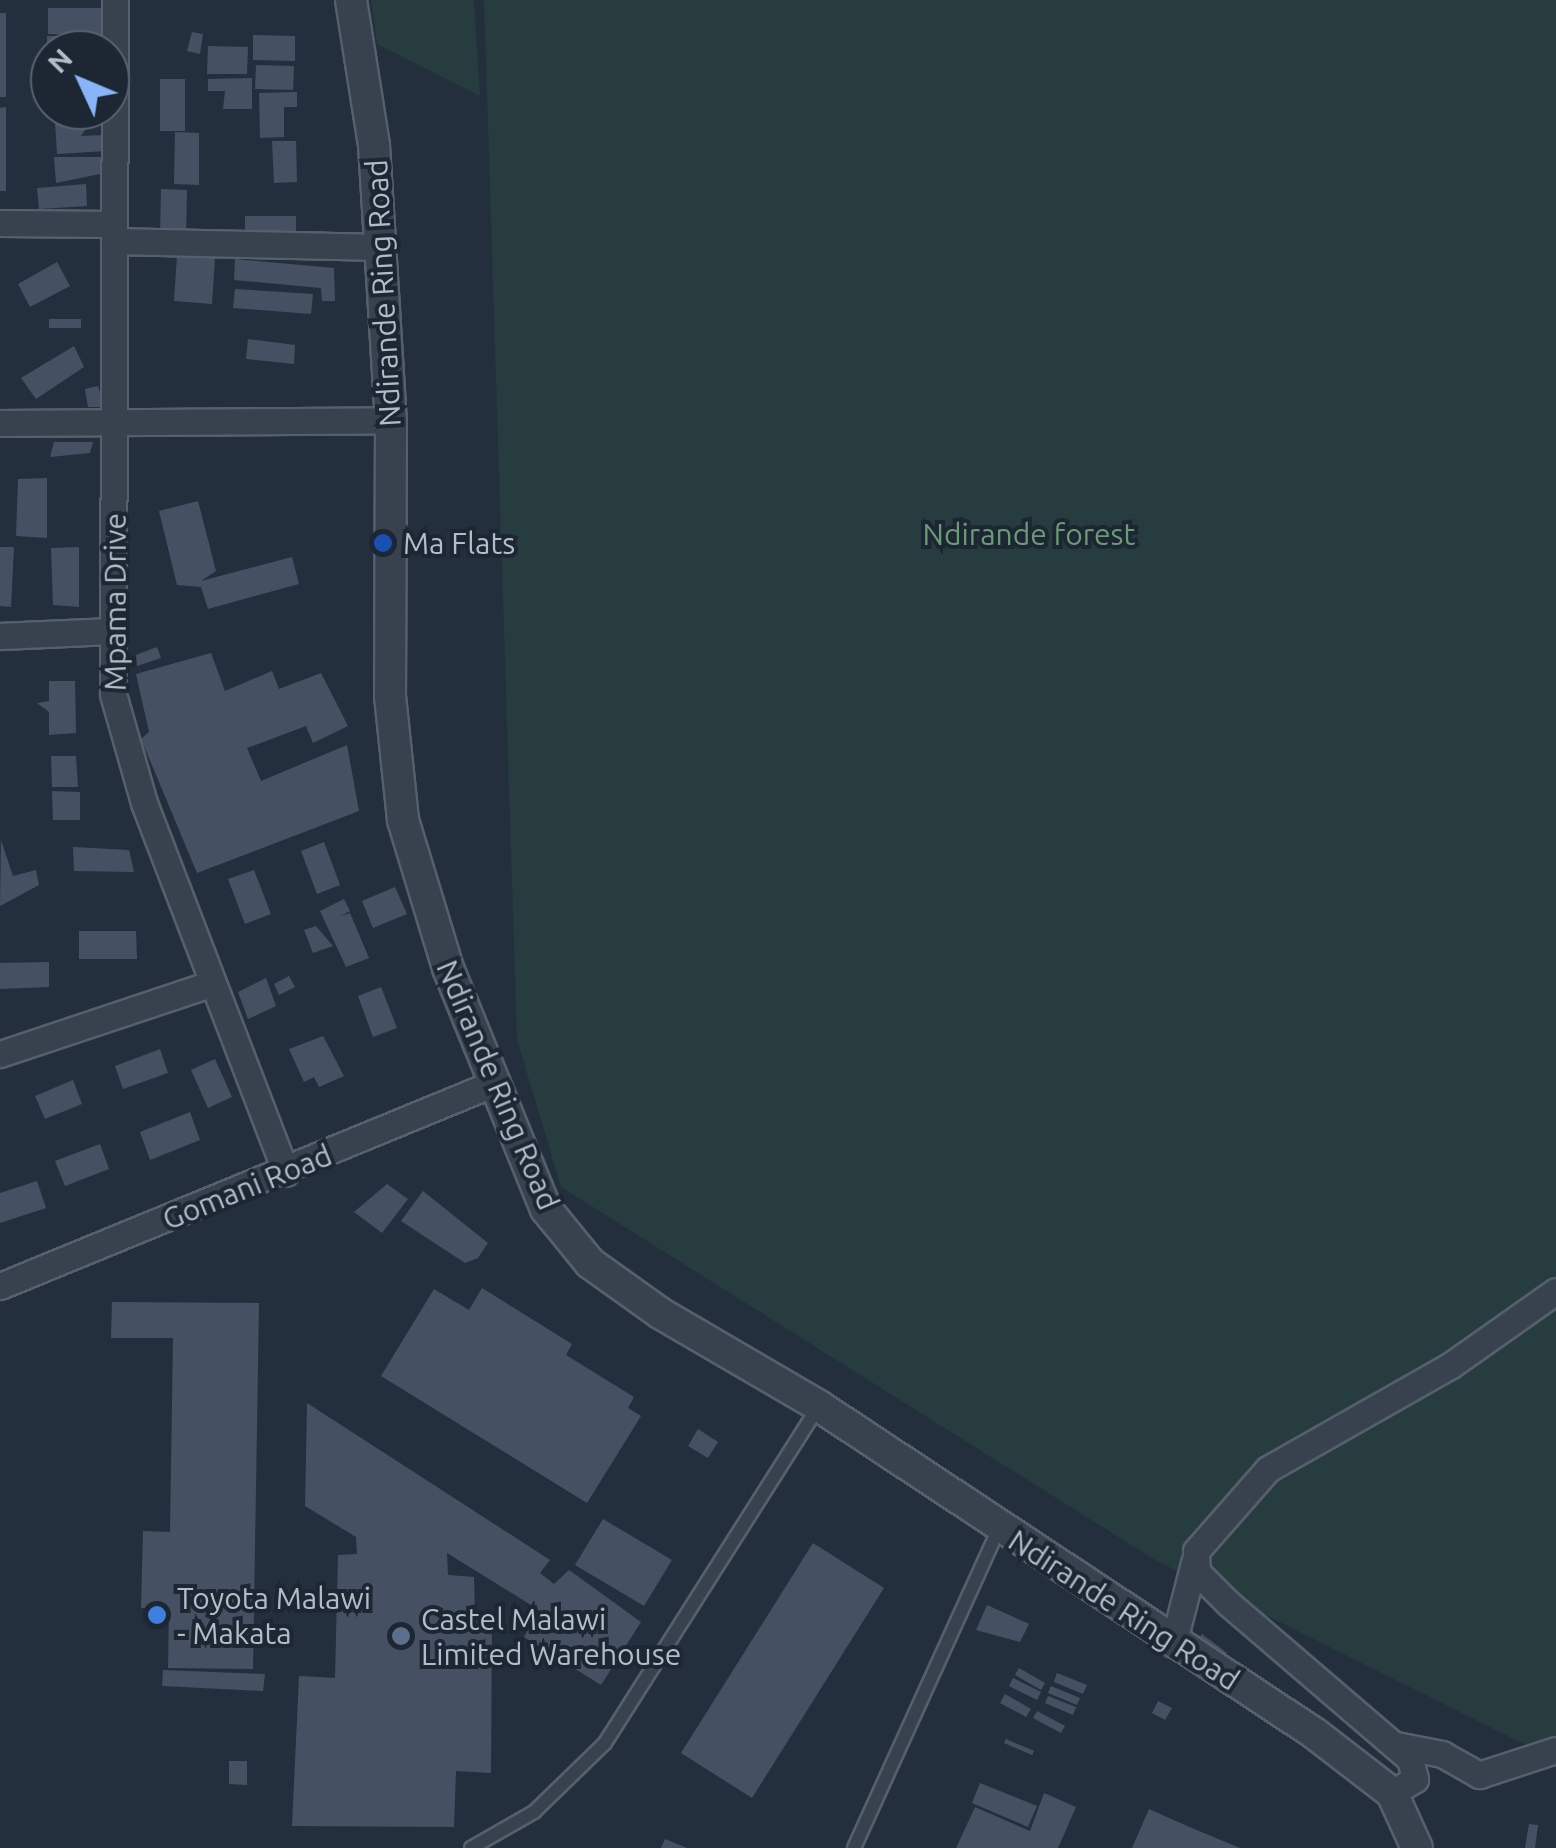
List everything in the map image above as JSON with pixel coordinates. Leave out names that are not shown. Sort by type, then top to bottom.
[{"type":"street","name":"Mpama Drive","points":[[115,0],[114,232],[119,423],[110,631],[123,744],[286,1173]]},
{"type":"street","name":"Ndirande Ring Road","points":[[351,0],[380,247],[391,420],[390,696],[403,820],[492,1084],[546,1209],[590,1263],[819,1406],[1392,1793]]},
{"type":"street","points":[[0,223],[380,247]]},
{"type":"street","points":[[0,423],[391,420]]},
{"type":"street","points":[[0,636],[110,631]]},
{"type":"street","points":[[0,1054],[211,984]]},
{"type":"street","name":"Gomani Road","points":[[0,1286],[286,1173],[492,1084]]},
{"type":"street","points":[[1173,1644],[1200,1540],[1268,1469],[1424,1381],[1556,1291]]},
{"type":"street","points":[[1194,1564],[1295,1665],[1396,1745],[1415,1779],[1392,1793],[1417,1848]]},
{"type":"street","points":[[1396,1745],[1442,1754],[1479,1775],[1556,1750]]},
{"type":"lane","points":[[471,1848],[534,1812],[606,1743],[819,1406]]},
{"type":"lane","points":[[854,1848],[999,1528]]},
{"type":"green space","points":[[371,0],[474,0],[480,96],[377,44]]},
{"type":"green space","name":"Ndirande forest","points":[[484,0],[1556,0],[1556,1760],[1155,1560],[561,1187],[517,1040]]},
{"type":"building","points":[[48,8],[111,8],[110,30],[48,30]]},
{"type":"building","points":[[0,13],[6,13],[6,97],[0,97]]},
{"type":"building","points":[[192,32],[203,34],[200,54],[187,51]]},
{"type":"building","points":[[253,35],[295,36],[295,61],[253,60]]},
{"type":"building","points":[[208,46],[248,47],[247,74],[207,74]]},
{"type":"building","points":[[256,65],[294,66],[293,90],[255,89]]},
{"type":"building","points":[[252,78],[252,109],[223,109],[225,91],[208,91],[208,79]]},
{"type":"building","points":[[160,79],[185,79],[185,131],[160,131]]},
{"type":"building","points":[[297,92],[297,107],[284,107],[284,137],[260,138],[259,93]]},
{"type":"building","points":[[6,107],[6,191],[0,191],[0,108]]},
{"type":"building","points":[[56,130],[85,130],[81,136],[105,135],[106,151],[57,154]]},
{"type":"building","points":[[175,132],[199,133],[199,185],[174,184]]},
{"type":"building","points":[[272,141],[296,141],[297,182],[274,183]]},
{"type":"building","points":[[54,157],[104,157],[105,173],[56,183]]},
{"type":"building","points":[[86,184],[87,206],[39,209],[37,188]]},
{"type":"building","points":[[161,189],[187,190],[186,239],[160,238]]},
{"type":"building","points":[[245,216],[296,216],[296,238],[245,238]]},
{"type":"building","points":[[177,255],[215,257],[212,304],[174,301]]},
{"type":"building","points":[[235,259],[334,268],[335,301],[322,301],[321,288],[234,280]]},
{"type":"building","points":[[57,262],[70,286],[30,307],[18,284]]},
{"type":"building","points":[[235,289],[313,294],[311,314],[233,308]]},
{"type":"building","points":[[49,319],[81,319],[81,328],[49,328]]},
{"type":"building","points":[[248,339],[295,345],[294,364],[246,359]]},
{"type":"building","points":[[74,346],[84,367],[36,399],[21,378]]},
{"type":"building","points":[[98,386],[104,407],[88,407],[85,389]]},
{"type":"building","points":[[54,442],[93,442],[90,453],[50,457]]},
{"type":"building","points":[[47,478],[47,538],[16,536],[18,479]]},
{"type":"building","points":[[198,501],[216,571],[201,581],[292,557],[299,584],[208,609],[201,587],[177,585],[159,511]]},
{"type":"building","points":[[0,547],[14,547],[11,607],[0,606]]},
{"type":"building","points":[[79,547],[79,607],[53,605],[51,548]]},
{"type":"building","points":[[157,647],[161,658],[137,666],[136,655]]},
{"type":"building","points":[[211,653],[225,691],[272,671],[279,689],[321,673],[348,726],[313,743],[306,726],[247,748],[261,781],[347,745],[359,811],[197,873],[141,739],[149,732],[136,674]]},
{"type":"building","points":[[49,681],[75,681],[76,733],[49,735],[49,712],[37,703],[49,701]]},
{"type":"building","points":[[51,756],[76,756],[78,787],[52,787]]},
{"type":"building","points":[[52,791],[80,792],[80,820],[53,820]]},
{"type":"building","points":[[1,840],[13,876],[36,870],[39,885],[0,906]]},
{"type":"building","points":[[324,842],[340,885],[317,894],[301,851]]},
{"type":"building","points":[[73,847],[129,850],[134,872],[74,871]]},
{"type":"building","points":[[254,870],[271,914],[245,924],[228,879]]},
{"type":"building","points":[[395,887],[407,914],[373,928],[362,901]]},
{"type":"building","points":[[344,899],[350,911],[340,916],[350,913],[369,958],[346,967],[320,911]]},
{"type":"building","points":[[316,926],[333,946],[313,953],[304,930]]},
{"type":"building","points":[[79,931],[136,931],[137,959],[79,959]]},
{"type":"building","points":[[49,962],[49,987],[0,989],[0,963]]},
{"type":"building","points":[[289,976],[295,987],[279,995],[274,984]]},
{"type":"building","points":[[266,978],[276,1006],[248,1019],[238,992]]},
{"type":"building","points":[[381,987],[397,1028],[373,1037],[358,996]]},
{"type":"building","points":[[323,1036],[344,1076],[319,1087],[314,1077],[304,1082],[289,1049]]},
{"type":"building","points":[[160,1049],[168,1073],[123,1089],[115,1066]]},
{"type":"building","points":[[215,1059],[232,1097],[208,1108],[191,1070]]},
{"type":"building","points":[[73,1080],[82,1104],[45,1119],[35,1096]]},
{"type":"building","points":[[190,1112],[200,1140],[150,1160],[140,1132]]},
{"type":"building","points":[[100,1144],[109,1169],[65,1186],[55,1161]]},
{"type":"building","points":[[37,1181],[46,1208],[0,1223],[0,1193]]},
{"type":"building","points":[[387,1184],[408,1199],[382,1233],[354,1212]]},
{"type":"building","points":[[423,1191],[488,1243],[478,1258],[465,1263],[401,1221]]},
{"type":"building","points":[[482,1288],[572,1344],[566,1355],[634,1397],[628,1408],[641,1416],[587,1503],[381,1376],[434,1289],[469,1310]]},
{"type":"building","points":[[112,1302],[259,1303],[253,1669],[168,1668],[169,1608],[141,1608],[143,1531],[170,1532],[173,1338],[111,1338]]},
{"type":"building","points":[[307,1403],[550,1560],[540,1573],[554,1584],[569,1570],[641,1622],[601,1685],[524,1637],[539,1610],[447,1553],[448,1575],[474,1577],[475,1613],[492,1614],[491,1773],[456,1771],[454,1827],[292,1826],[299,1676],[335,1678],[338,1555],[357,1554],[356,1537],[305,1506]]},
{"type":"building","points":[[698,1429],[718,1442],[708,1458],[688,1446]]},
{"type":"building","points":[[603,1519],[672,1560],[644,1606],[575,1565]]},
{"type":"building","points":[[813,1543],[884,1588],[752,1798],[681,1753]]},
{"type":"building","points":[[987,1605],[1029,1624],[1020,1642],[976,1630]]},
{"type":"building","points":[[1202,1634],[1227,1653],[1222,1659],[1197,1641]]},
{"type":"building","points":[[1019,1668],[1045,1683],[1041,1690],[1015,1675]]},
{"type":"building","points":[[163,1670],[265,1674],[263,1691],[162,1686]]},
{"type":"building","points":[[1057,1673],[1087,1685],[1083,1694],[1054,1682]]},
{"type":"building","points":[[1013,1678],[1041,1692],[1037,1700],[1009,1686]]},
{"type":"building","points":[[1051,1686],[1080,1698],[1077,1705],[1048,1693]]},
{"type":"building","points":[[1005,1694],[1031,1709],[1026,1717],[1000,1703]]},
{"type":"building","points":[[1048,1696],[1076,1707],[1073,1715],[1045,1703]]},
{"type":"building","points":[[1158,1701],[1172,1708],[1165,1720],[1152,1713]]},
{"type":"building","points":[[1037,1711],[1065,1726],[1061,1733],[1033,1718]]},
{"type":"building","points":[[1006,1739],[1034,1751],[1032,1755],[1004,1743]]},
{"type":"building","points":[[229,1761],[247,1761],[247,1785],[229,1784]]},
{"type":"building","points":[[980,1783],[1037,1806],[1028,1827],[972,1803]]},
{"type":"building","points":[[1044,1793],[1076,1807],[1058,1848],[956,1848],[975,1807],[1030,1831]]},
{"type":"building","points":[[1149,1809],[1187,1826],[1240,1848],[1132,1848]]},
{"type":"building","points":[[1529,1824],[1538,1825],[1535,1848],[1525,1848]]},
{"type":"building","points":[[665,1839],[687,1848],[661,1848]]},
{"type":"place","name":"Ma Flats","points":[[383,543]]},
{"type":"place","name":"Toyota Malawi - Makata","points":[[157,1615]]},
{"type":"place","name":"Castel Malawi Limited Warehouse","points":[[401,1636]]}]
